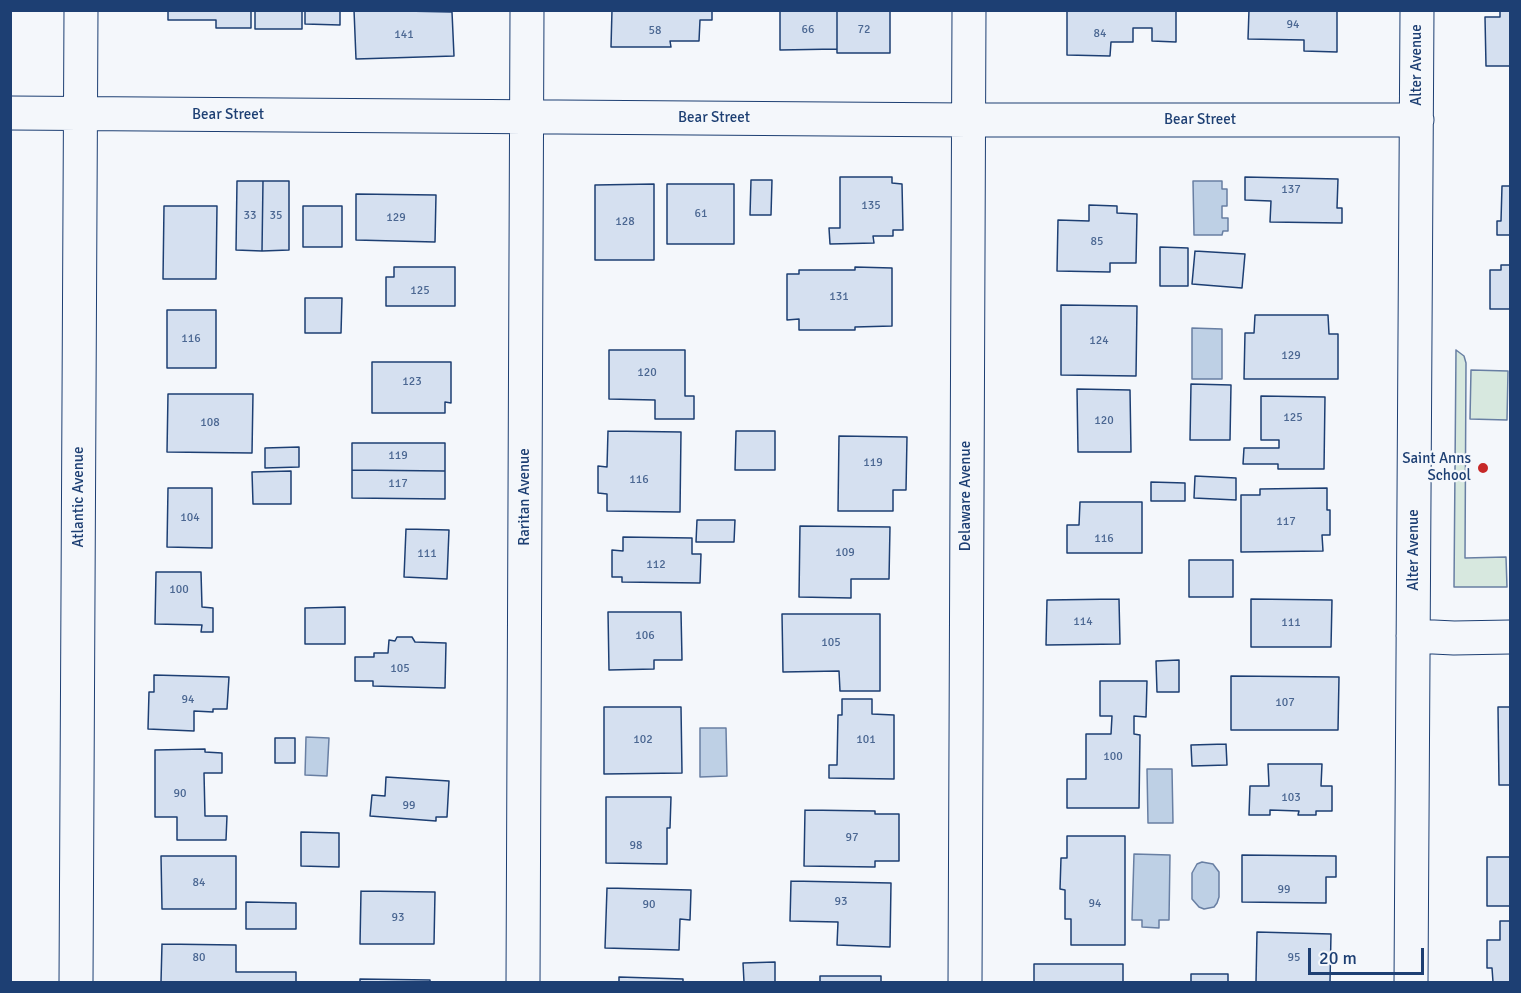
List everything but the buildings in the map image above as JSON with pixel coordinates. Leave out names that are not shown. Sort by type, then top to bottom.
[{"type":"street","name":"Atlantic Avenue","points":[[76,982],[81,10]]},
{"type":"street","name":"Raritan Avenue","points":[[523,982],[526,10]]},
{"type":"street","name":"Delaware Avenue","points":[[965,982],[969,10]]},
{"type":"street","name":"Alter Avenue","points":[[1411,982],[1417,10]]},
{"type":"street","name":"Bear Street","points":[[10,113],[968,120],[1417,120]]},
{"type":"street","points":[[1413,636],[1510,637]]},
{"type":"shaded area","points":[[1456,350],[1464,356],[1466,363],[1465,558],[1506,557],[1507,587],[1454,587]]},
{"type":"shaded area","points":[[1471,370],[1508,371],[1507,420],[1470,419]]},
{"type":"water","points":[[1193,181],[1222,181],[1222,189],[1227,189],[1227,206],[1222,206],[1222,218],[1228,218],[1228,231],[1223,231],[1222,235],[1194,235]]},
{"type":"water","points":[[1192,328],[1222,329],[1222,379],[1192,379]]},
{"type":"water","points":[[700,728],[726,728],[727,776],[700,777]]},
{"type":"water","points":[[306,737],[329,738],[327,776],[305,775]]},
{"type":"water","points":[[1147,769],[1172,769],[1173,823],[1148,823]]},
{"type":"water","points":[[1134,854],[1170,855],[1169,920],[1159,920],[1159,928],[1142,927],[1142,920],[1132,920]]},
{"type":"water","points":[[1202,862],[1213,864],[1219,872],[1217,903],[1214,907],[1204,909],[1192,899],[1192,873],[1197,864]]},
{"type":"place","name":"Saint Anns School","points":[[1483,468]]}]
